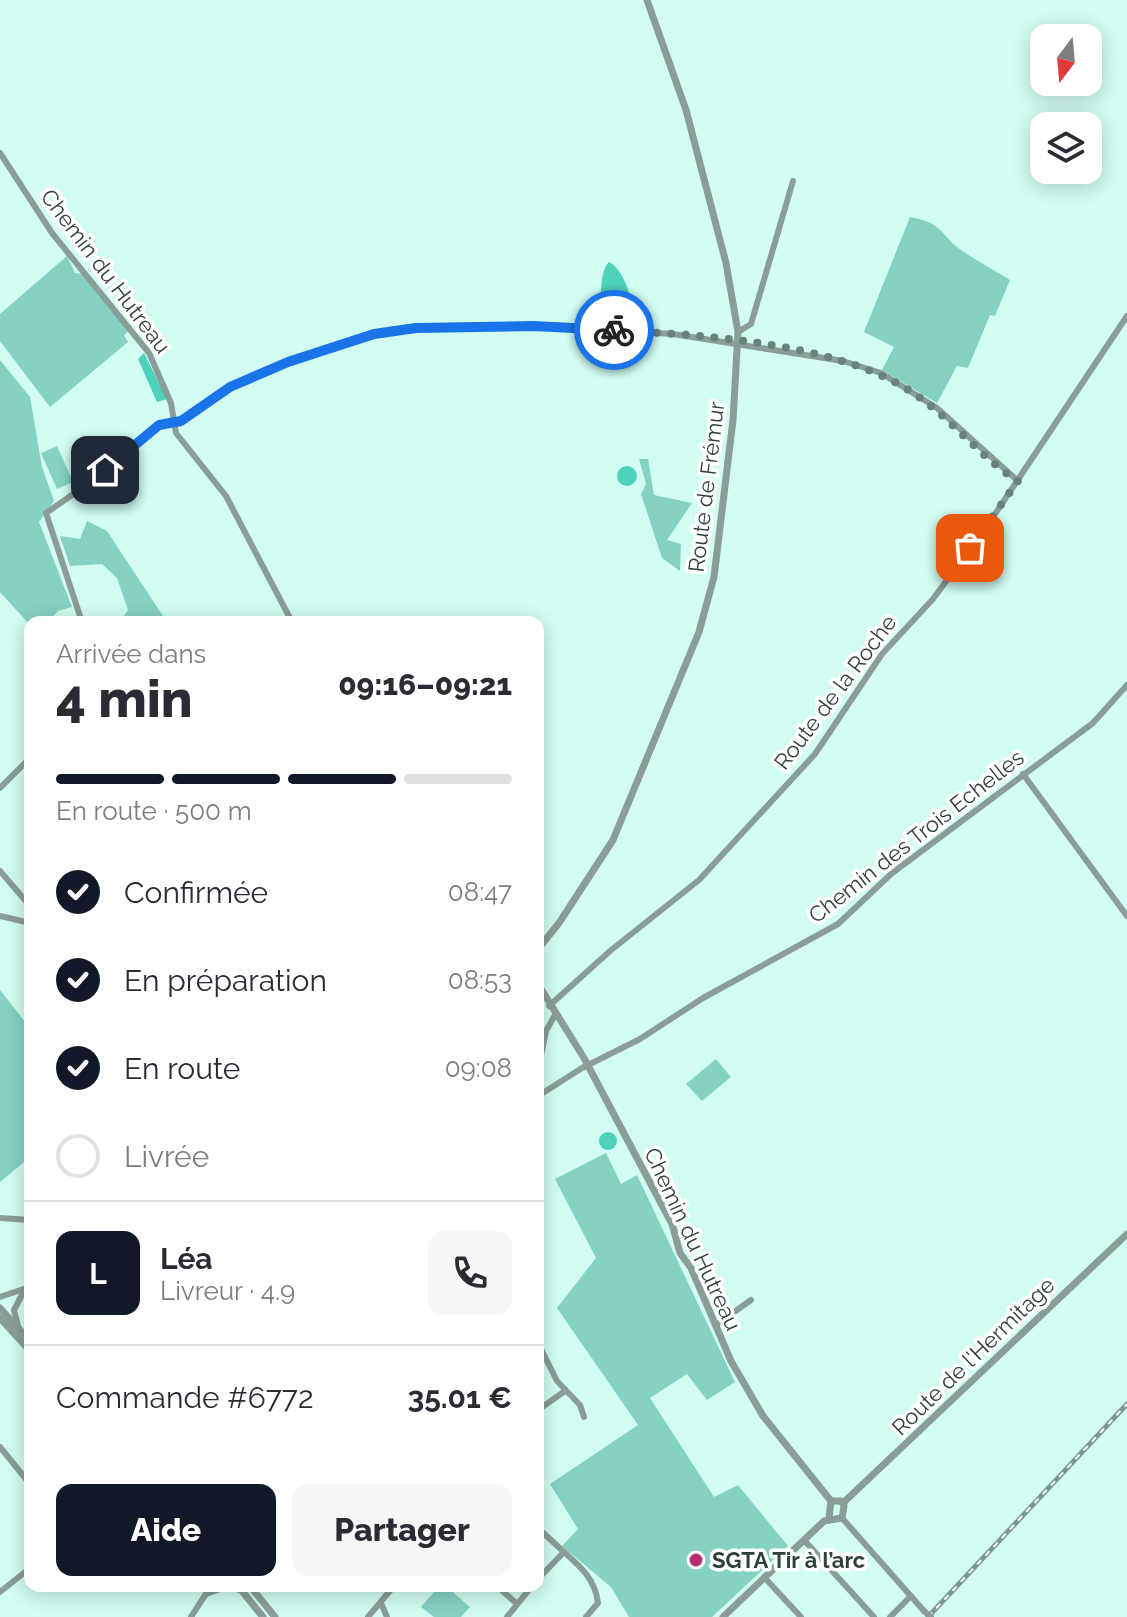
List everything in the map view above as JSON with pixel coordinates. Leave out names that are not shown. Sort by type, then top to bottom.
[{"type":"street","name":"Route de Frémur","points":[[544,942],[619,830],[707,610],[714,577],[733,420],[738,332],[726,263],[697,148],[647,0]]},
{"type":"street","name":"Chemin du Hutreau","points":[[0,153],[53,235],[144,345],[171,403],[179,437],[226,496],[289,616]]},
{"type":"street","points":[[738,332],[751,324],[793,181]]},
{"type":"street","name":"Route de la Roche","points":[[549,1006],[610,951],[699,880],[800,772],[882,654],[933,599],[1018,481],[1127,316]]},
{"type":"street","points":[[80,616],[45,516],[144,436],[162,424],[181,421],[230,387],[273,367],[374,334],[402,329],[559,327],[738,342],[843,361],[881,373],[937,408],[1018,481]]},
{"type":"street","name":"Chemin des Trois Echelles","points":[[544,1093],[838,924],[891,874],[1093,723],[1127,685]]},
{"type":"street","points":[[0,788],[24,764]]},
{"type":"street","points":[[1023,774],[1127,916]]},
{"type":"street","points":[[0,871],[24,899]]},
{"type":"street","points":[[0,916],[24,922]]},
{"type":"street","name":"Chemin du Hutreau","points":[[544,996],[588,1067],[672,1224],[680,1253],[731,1361],[763,1416],[831,1501]]},
{"type":"street","points":[[544,1041],[555,1015]]},
{"type":"street","points":[[0,1218],[24,1220]]},
{"type":"street","name":"Route de l'Hermitage","points":[[843,1503],[1127,1234]]},
{"type":"street","points":[[0,1297],[24,1289]]},
{"type":"street","points":[[19,1329],[14,1310],[24,1294]]},
{"type":"street","points":[[716,1325],[751,1300]]},
{"type":"street","points":[[0,1308],[24,1334]]},
{"type":"street","points":[[0,1318],[24,1344]]},
{"type":"street","points":[[544,1354],[565,1391],[580,1405],[584,1417]]},
{"type":"street","points":[[544,1406],[565,1391]]},
{"type":"street","points":[[0,1447],[24,1477]]},
{"type":"street","points":[[723,1617],[829,1518],[831,1501],[843,1503],[842,1518],[931,1617]]},
{"type":"street","points":[[829,1518],[835,1521],[842,1518]]},
{"type":"street","points":[[544,1534],[590,1576],[598,1603],[586,1617]]},
{"type":"street","points":[[804,1540],[874,1617]]},
{"type":"street","points":[[544,1573],[564,1552]]},
{"type":"street","points":[[0,1592],[24,1573]]},
{"type":"street","points":[[764,1577],[801,1617]]},
{"type":"street","points":[[191,1617],[206,1594],[212,1592]]},
{"type":"street","points":[[243,1592],[263,1617]]},
{"type":"street","points":[[255,1592],[275,1617]]},
{"type":"street","points":[[368,1617],[389,1592]]},
{"type":"street","points":[[504,1592],[516,1603]]},
{"type":"street","points":[[507,1617],[526,1592]]},
{"type":"street","points":[[890,1617],[911,1596]]},
{"type":"street","points":[[381,1603],[387,1617]]},
{"type":"shaded area","points":[[910,217],[929,222],[961,250],[1010,280],[995,316],[990,315],[968,368],[957,366],[937,403],[882,370],[894,347],[864,332]]},
{"type":"shaded area","points":[[67,256],[75,273],[83,274],[129,331],[124,335],[128,342],[50,407],[0,341],[0,314]]},
{"type":"shaded area","points":[[609,262],[626,284],[632,311],[628,318],[615,316],[602,322],[598,316],[601,287]]},
{"type":"shaded area","points":[[144,353],[167,399],[157,402],[138,359]]},
{"type":"shaded area","points":[[0,360],[30,397],[42,467],[54,501],[39,522],[72,607],[58,611],[53,616],[24,618],[0,592]]},
{"type":"shaded area","points":[[57,446],[73,482],[57,489],[41,453]]},
{"type":"shaded area","points":[[639,459],[648,459],[654,495],[692,503],[667,540],[681,544],[680,571],[662,558],[641,494],[646,484]]},
{"type":"shaded area","points":[[627,466],[634,469],[637,476],[634,483],[627,486],[620,483],[617,476],[620,469]]},
{"type":"shaded area","points":[[87,521],[107,531],[163,616],[124,616],[128,610],[117,578],[102,564],[70,566],[60,536],[80,539]]},
{"type":"shaded area","points":[[0,990],[24,1020],[24,1162],[0,1182]]},
{"type":"shaded area","points":[[716,1059],[731,1077],[702,1101],[686,1084]]},
{"type":"shaded area","points":[[608,1132],[617,1141],[608,1150],[599,1141]]},
{"type":"shaded area","points":[[606,1153],[621,1184],[637,1175],[735,1382],[707,1400],[687,1374],[650,1398],[714,1497],[738,1485],[788,1546],[712,1617],[629,1617],[611,1587],[562,1546],[578,1529],[550,1484],[638,1425],[557,1308],[596,1258],[555,1179]]},
{"type":"shaded area","points":[[434,1592],[453,1592],[470,1607],[461,1617],[434,1617],[421,1607]]},
{"type":"railway","points":[[928,1617],[1127,1404]]},
{"type":"way so far","points":[[614,330],[735,341],[843,361],[881,373],[906,388],[937,408],[1018,481],[970,548]]},
{"type":"place","name":"SGTA Tir à l’arc","points":[[696,1560]]},
{"type":"route","points":[[105,470],[159,425],[181,421],[230,387],[288,362],[374,334],[416,328],[533,326],[614,330]]}]
